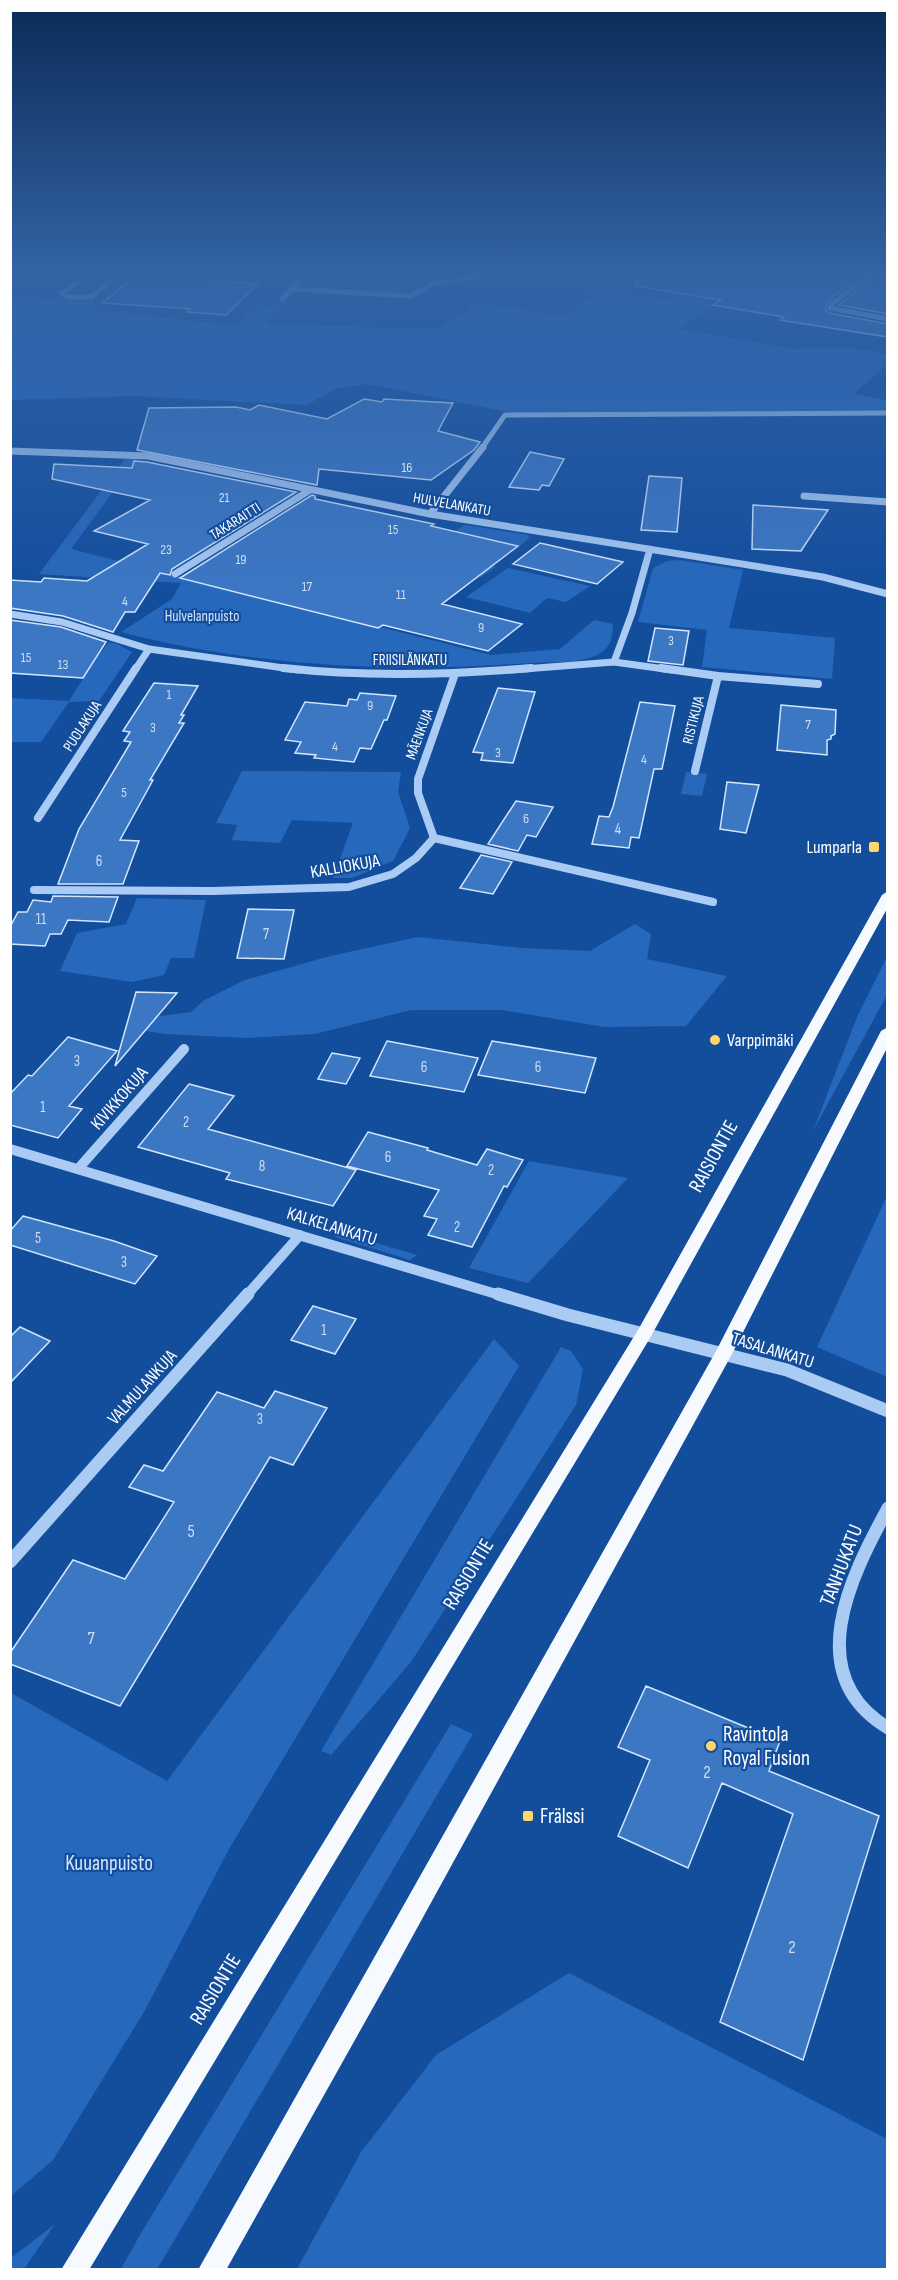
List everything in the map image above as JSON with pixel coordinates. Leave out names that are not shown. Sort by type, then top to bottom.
[{"type":"main road","name":"RAISIONTIE","points":[[74,2270],[644,1334],[888,895]]},
{"type":"main road","points":[[211,2270],[379,1974],[723,1354],[888,1031]]},
{"type":"street","points":[[430,514],[467,470],[505,415],[888,413]]},
{"type":"street","name":"HULVELANKATU","points":[[10,451],[140,455],[430,514],[823,577],[888,594]]},
{"type":"street","name":"TAKARAITTI","points":[[175,574],[310,490]]},
{"type":"street","points":[[804,496],[888,502]]},
{"type":"street","points":[[614,662],[632,613],[650,549]]},
{"type":"street","name":"FRIISILÄNKATU","points":[[10,614],[62,622],[149,649],[260,666],[361,674],[455,674],[614,662],[718,676],[818,684]]},
{"type":"street","name":"PUOLAKUJA","points":[[38,818],[149,649]]},
{"type":"street","name":"MÄENKUJA","points":[[434,838],[418,793],[418,779],[455,674]]},
{"type":"street","name":"RISTIKUJA","points":[[695,771],[718,676]]},
{"type":"street","points":[[434,838],[713,902]]},
{"type":"street","name":"KALLIOKUJA","points":[[34,890],[216,893],[323,890],[372,882],[393,874],[408,864],[434,838]]},
{"type":"street","name":"KIVIKKOKUJA","points":[[78,1169],[184,1049]]},
{"type":"street","name":"KALKELANKATU","points":[[10,1149],[568,1315],[644,1334]]},
{"type":"street","name":"VALMULANKUJA","points":[[10,1562],[300,1235]]},
{"type":"street","name":"TASALANKATU","points":[[644,1334],[787,1370],[888,1411]]},
{"type":"street","name":"TANHUKATU","points":[[888,1508],[864,1552],[843,1609],[840,1643],[842,1670],[851,1697],[878,1723],[888,1728]]},
{"type":"green space","points":[[11,377],[872,377],[854,394],[887,400],[887,411],[512,413],[367,384],[336,389],[306,405],[134,396],[11,400]]},
{"type":"green space","name":"Hulvelanpuisto","points":[[125,459],[137,459],[71,549],[491,655],[560,649],[594,620],[613,624],[611,640],[602,652],[577,661],[479,666],[376,667],[273,660],[222,653],[121,632],[172,599],[181,583],[39,574]]},
{"type":"green space","points":[[465,525],[528,535],[529,538],[520,546],[463,534],[437,554],[496,567],[481,577],[422,551]]},
{"type":"green space","points":[[679,560],[743,570],[729,628],[835,638],[832,679],[702,667],[707,630],[638,622],[653,568],[667,561]]},
{"type":"green space","points":[[508,568],[590,586],[566,602],[547,598],[530,613],[466,597]]},
{"type":"green space","points":[[109,642],[132,652],[99,701],[69,702],[41,742],[11,742],[11,698],[69,701]]},
{"type":"green space","points":[[242,771],[401,772],[398,792],[410,828],[393,861],[352,878],[333,878],[353,823],[292,820],[280,843],[232,840],[237,825],[216,823]]},
{"type":"green space","points":[[686,772],[707,774],[702,796],[681,794]]},
{"type":"green space","points":[[137,898],[206,900],[194,958],[171,958],[164,975],[132,982],[60,971],[77,933],[126,924]]},
{"type":"green space","points":[[635,924],[651,934],[647,959],[727,976],[686,1026],[604,1027],[502,1010],[411,1010],[315,1034],[246,1038],[145,1031],[137,1019],[191,1012],[203,1001],[245,980],[330,956],[418,937],[521,948],[590,951]]},
{"type":"green space","points":[[887,957],[887,995],[813,1131],[857,1017]]},
{"type":"green space","points":[[529,1161],[628,1178],[528,1283],[469,1268]]},
{"type":"green space","points":[[887,1196],[887,1377],[817,1347]]},
{"type":"green space","points":[[335,1231],[417,1255],[410,1260],[335,1237]]},
{"type":"green space","name":"Kuuanpuisto","points":[[494,1339],[519,1366],[229,1849],[144,2012],[53,2160],[11,2196],[11,1693],[167,1781]]},
{"type":"green space","points":[[561,1347],[571,1351],[583,1369],[576,1405],[411,1662],[331,1755],[321,1751]]},
{"type":"green space","points":[[451,1724],[473,1734],[168,2251],[157,2269],[121,2269],[141,2233]]},
{"type":"green space","points":[[569,1973],[887,2139],[887,2269],[297,2269],[361,2152],[436,2055]]},
{"type":"green space","points":[[55,2224],[24,2269],[11,2269],[11,2258]]},
{"type":"building","points":[[364,399],[382,402],[384,399],[453,403],[438,431],[480,442],[474,450],[431,480],[319,469],[317,485],[137,450],[149,408],[236,407],[250,410],[259,405],[327,419]]},
{"type":"building","points":[[530,452],[564,459],[549,486],[542,485],[539,490],[509,487]]},
{"type":"building","points":[[134,461],[296,492],[172,569],[170,575],[160,573],[135,612],[125,612],[113,632],[63,616],[10,608],[10,580],[41,582],[44,578],[87,581],[148,544],[94,531],[150,500],[52,479],[54,464],[132,468]]},
{"type":"building","points":[[649,476],[682,478],[677,532],[641,530]]},
{"type":"building","points":[[312,495],[315,499],[434,524],[431,526],[518,546],[442,604],[522,624],[488,651],[383,625],[378,628],[180,578]]},
{"type":"building","points":[[753,505],[828,510],[801,551],[752,549]]},
{"type":"building","points":[[540,543],[623,562],[597,584],[513,564]]},
{"type":"building","points":[[10,620],[61,627],[106,642],[83,678],[10,673]]},
{"type":"building","points":[[655,628],[689,631],[683,665],[648,661]]},
{"type":"building","points":[[154,683],[198,686],[181,715],[184,715],[179,723],[184,723],[150,780],[153,780],[120,840],[139,841],[123,884],[58,884],[79,829],[131,742],[124,741],[130,732],[123,731]]},
{"type":"building","points":[[498,688],[535,692],[513,763],[481,760],[483,753],[473,752]]},
{"type":"building","points":[[360,693],[396,696],[387,720],[384,720],[371,749],[360,748],[354,762],[314,758],[316,755],[295,753],[301,742],[285,740],[305,702],[347,706],[349,699],[357,700]]},
{"type":"building","points":[[640,702],[675,706],[662,769],[654,769],[639,838],[631,837],[629,848],[592,844],[599,816],[609,817],[613,807]]},
{"type":"building","points":[[781,705],[836,710],[835,734],[827,740],[827,755],[777,750]]},
{"type":"building","points":[[727,782],[759,785],[746,833],[720,829]]},
{"type":"building","points":[[516,801],[553,807],[536,837],[527,835],[518,851],[488,844]]},
{"type":"building","points":[[481,855],[512,862],[493,894],[460,888]]},
{"type":"building","points":[[53,896],[118,897],[109,922],[68,920],[61,934],[50,934],[45,946],[10,944],[10,927],[18,912],[27,912],[33,900],[51,902]]},
{"type":"building","points":[[248,909],[294,910],[284,959],[237,958]]},
{"type":"building","points":[[136,992],[177,993],[115,1066]]},
{"type":"building","points":[[68,1037],[117,1051],[69,1106],[82,1109],[58,1138],[10,1125],[10,1094],[28,1075],[32,1076]]},
{"type":"building","points":[[387,1041],[478,1058],[464,1092],[370,1076]]},
{"type":"building","points":[[492,1041],[596,1058],[585,1093],[478,1075]]},
{"type":"building","points":[[332,1053],[360,1058],[346,1084],[318,1079]]},
{"type":"building","points":[[189,1084],[234,1096],[208,1129],[356,1170],[333,1206],[226,1179],[230,1173],[138,1147]]},
{"type":"building","points":[[368,1132],[428,1148],[427,1150],[477,1165],[487,1149],[523,1160],[507,1187],[504,1186],[472,1247],[428,1235],[437,1219],[424,1216],[439,1190],[347,1166]]},
{"type":"building","points":[[23,1216],[114,1241],[157,1256],[135,1284],[10,1245],[10,1231]]},
{"type":"building","points":[[313,1306],[356,1319],[335,1354],[291,1340]]},
{"type":"building","points":[[20,1327],[50,1341],[10,1383],[10,1337]]},
{"type":"building","points":[[275,1391],[327,1408],[293,1465],[270,1457],[120,1706],[10,1664],[10,1653],[73,1560],[125,1579],[174,1502],[129,1487],[144,1465],[163,1471],[217,1392],[264,1408]]},
{"type":"building","points":[[646,1686],[780,1741],[769,1771],[879,1816],[803,2060],[720,2022],[793,1814],[722,1783],[688,1868],[618,1836],[650,1760],[618,1747]]},
{"type":"place","name":"Lumparla","points":[[874,847]]},
{"type":"place","name":"Varppimäki","points":[[715,1040]]},
{"type":"place","name":"Ravintola Royal Fusion","points":[[711,1746]]},
{"type":"place","name":"Frälssi","points":[[528,1816]]}]
